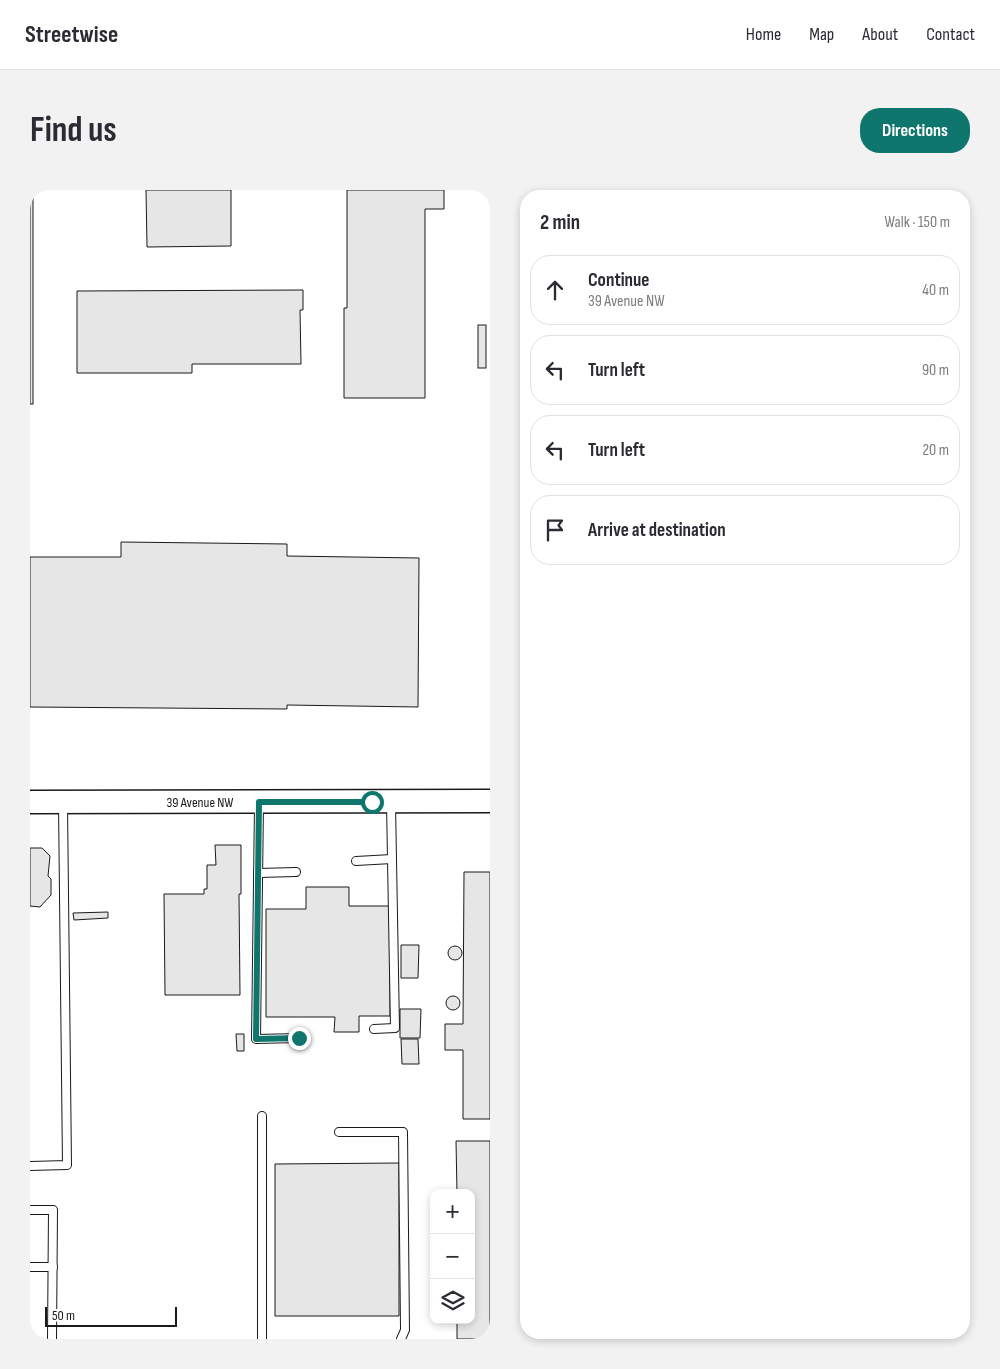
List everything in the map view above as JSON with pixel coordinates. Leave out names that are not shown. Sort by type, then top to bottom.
[{"type":"street","name":"39 Avenue NW","points":[[30,802],[490,801]]},
{"type":"lane","points":[[374,1029],[395,1028],[391,801]]},
{"type":"lane","points":[[30,1166],[67,1165],[63,802]]},
{"type":"lane","points":[[259,802],[256,1039],[299,1038]]},
{"type":"lane","points":[[356,861],[392,860]]},
{"type":"lane","points":[[258,873],[296,872]]},
{"type":"lane","points":[[262,1116],[262,1339]]},
{"type":"lane","points":[[339,1132],[403,1132],[405,1330],[401,1339]]},
{"type":"lane","points":[[30,1210],[53,1210],[52,1339]]},
{"type":"lane","points":[[30,1267],[52,1267]]},
{"type":"building","points":[[30,190],[33,190],[33,404],[30,404]]},
{"type":"building","points":[[146,190],[231,190],[231,246],[147,247]]},
{"type":"building","points":[[347,190],[444,190],[444,209],[425,209],[425,398],[344,398],[344,308],[347,308]]},
{"type":"building","points":[[303,290],[303,310],[300,310],[301,364],[192,364],[192,373],[77,373],[77,291]]},
{"type":"building","points":[[478,325],[486,325],[486,368],[478,368]]},
{"type":"building","points":[[121,542],[287,544],[287,556],[419,558],[418,707],[287,705],[287,709],[30,707],[30,557],[121,557]]},
{"type":"building","points":[[215,845],[241,845],[241,894],[239,894],[240,995],[165,995],[164,894],[204,894],[204,889],[207,889],[207,865],[216,865]]},
{"type":"building","points":[[30,848],[42,848],[50,856],[48,876],[51,879],[51,895],[40,907],[30,906]]},
{"type":"building","points":[[464,872],[490,872],[490,1119],[463,1119],[463,1050],[445,1050],[445,1024],[463,1024]]},
{"type":"building","points":[[306,887],[349,887],[349,906],[390,906],[390,1016],[359,1016],[359,1032],[334,1032],[335,1017],[266,1017],[266,909],[306,909]]},
{"type":"building","points":[[108,912],[108,918],[74,920],[73,913]]},
{"type":"building","points":[[401,945],[419,945],[418,978],[401,978]]},
{"type":"building","points":[[455,946],[460,948],[462,953],[460,958],[455,960],[450,958],[448,953],[450,948]]},
{"type":"building","points":[[453,996],[458,998],[460,1003],[458,1008],[453,1010],[448,1008],[446,1003],[448,998]]},
{"type":"building","points":[[400,1009],[421,1009],[420,1038],[400,1038]]},
{"type":"building","points":[[236,1034],[244,1034],[244,1051],[237,1051]]},
{"type":"building","points":[[401,1039],[418,1039],[419,1064],[402,1064]]},
{"type":"building","points":[[456,1141],[490,1141],[490,1339],[457,1339],[457,1324],[475,1324],[475,1189],[457,1189]]},
{"type":"building","points":[[399,1163],[399,1316],[275,1316],[275,1164]]},
{"type":"route","points":[[299,1038],[256,1039],[259,802],[372,802]]}]
